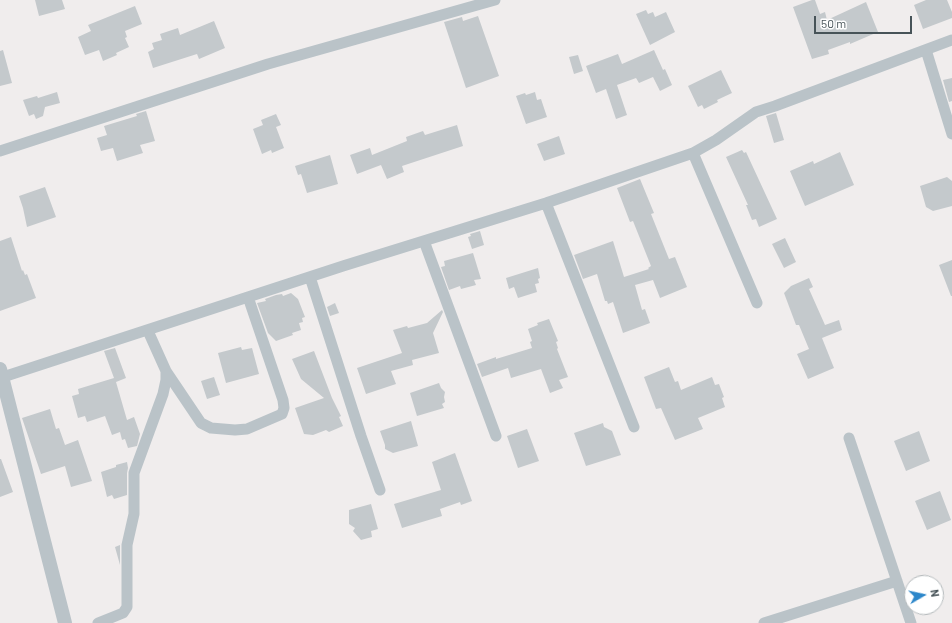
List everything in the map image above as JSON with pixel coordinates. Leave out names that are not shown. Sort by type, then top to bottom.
[{"type":"street","points":[[0,151],[268,64],[495,0]]},
{"type":"street","points":[[65,623],[1,373],[148,331],[310,277],[546,203],[693,153],[716,140],[756,112],[952,40]]},
{"type":"street","points":[[926,50],[952,134]]},
{"type":"street","points":[[693,153],[757,303]]},
{"type":"street","points":[[546,203],[634,427]]},
{"type":"street","points":[[424,241],[496,436]]},
{"type":"street","points":[[310,277],[380,490]]},
{"type":"street","points":[[148,331],[166,371],[201,423],[211,428],[235,430],[247,429],[282,414],[284,408],[283,400],[248,297]]},
{"type":"street","points":[[98,623],[123,613],[127,607],[127,545],[134,514],[134,473],[163,394],[166,371]]},
{"type":"street","points":[[849,438],[911,623]]},
{"type":"street","points":[[764,623],[897,581]]},
{"type":"building","points":[[35,0],[62,0],[65,9],[39,16]]},
{"type":"building","points":[[815,0],[820,14],[825,12],[827,20],[866,2],[878,32],[850,44],[850,42],[828,50],[829,54],[812,59],[793,7]]},
{"type":"building","points":[[926,0],[947,0],[952,12],[952,18],[923,29],[914,5]]},
{"type":"building","points":[[135,6],[142,24],[125,31],[127,37],[125,38],[129,47],[116,53],[117,55],[103,61],[99,50],[85,55],[78,37],[91,31],[88,25]]},
{"type":"building","points":[[646,10],[648,14],[653,12],[655,17],[666,12],[675,32],[650,45],[636,14]]},
{"type":"building","points":[[478,16],[499,76],[466,88],[444,22],[462,17],[463,21]]},
{"type":"building","points":[[214,21],[225,48],[199,59],[197,54],[153,68],[148,52],[154,49],[152,43],[162,40],[160,34],[178,28],[180,35]]},
{"type":"building","points":[[3,50],[12,83],[0,86],[0,51]]},
{"type":"building","points":[[654,50],[672,85],[660,91],[653,77],[639,83],[636,78],[617,85],[627,115],[616,119],[606,89],[596,93],[586,66],[618,54],[622,64]]},
{"type":"building","points":[[578,55],[583,71],[574,74],[569,57]]},
{"type":"building","points":[[721,70],[732,93],[717,100],[718,102],[704,109],[702,105],[698,107],[688,86]]},
{"type":"building","points":[[952,78],[952,101],[949,102],[943,80]]},
{"type":"building","points":[[57,92],[60,103],[45,107],[43,116],[36,119],[34,114],[29,116],[23,100],[37,96],[38,98]]},
{"type":"building","points":[[535,92],[537,100],[541,99],[547,117],[526,124],[516,96]]},
{"type":"building","points":[[146,111],[155,141],[140,145],[143,153],[117,161],[113,148],[101,151],[97,138],[107,135],[104,126],[137,116],[136,114]]},
{"type":"building","points":[[776,113],[784,140],[774,143],[766,116]]},
{"type":"building","points":[[276,114],[281,125],[276,127],[284,148],[272,153],[271,150],[262,154],[253,129],[263,125],[261,120]]},
{"type":"building","points":[[457,125],[463,146],[402,166],[404,172],[387,179],[381,165],[357,174],[350,155],[370,148],[372,155],[407,141],[406,137],[423,131],[425,135]]},
{"type":"building","points":[[559,136],[565,154],[544,161],[537,144]]},
{"type":"building","points":[[742,150],[744,153],[746,152],[777,219],[759,227],[756,219],[752,220],[746,205],[748,205],[726,157]]},
{"type":"building","points":[[840,152],[854,185],[805,206],[790,171],[813,161],[814,164]]},
{"type":"building","points":[[330,155],[338,184],[307,193],[301,174],[298,175],[295,166]]},
{"type":"building","points":[[947,177],[952,181],[952,206],[933,211],[926,207],[920,186]]},
{"type":"building","points":[[640,179],[654,213],[651,214],[669,259],[675,257],[687,287],[660,298],[653,280],[635,285],[642,310],[645,309],[650,323],[623,333],[613,302],[608,304],[607,301],[605,301],[597,274],[583,279],[574,255],[613,241],[624,277],[649,269],[648,268],[651,266],[633,221],[630,222],[617,188]]},
{"type":"building","points":[[45,187],[56,217],[27,227],[19,196]]},
{"type":"building","points":[[480,231],[484,245],[472,249],[468,237],[471,236],[470,234]]},
{"type":"building","points":[[11,237],[22,271],[23,270],[25,275],[27,274],[36,298],[0,311],[0,241]]},
{"type":"building","points":[[785,238],[796,262],[784,268],[772,244]]},
{"type":"building","points":[[473,253],[481,279],[474,280],[476,285],[461,289],[460,286],[449,290],[441,267],[445,266],[444,261]]},
{"type":"building","points":[[952,260],[952,296],[951,296],[939,265]]},
{"type":"building","points":[[538,268],[540,278],[538,279],[539,283],[535,284],[537,292],[518,298],[514,287],[509,289],[506,278]]},
{"type":"building","points":[[809,278],[813,287],[809,289],[825,325],[839,320],[842,330],[822,338],[834,368],[808,379],[797,354],[809,349],[799,325],[796,325],[784,293],[791,286]]},
{"type":"building","points":[[291,293],[298,299],[305,317],[302,318],[303,322],[299,323],[301,330],[292,333],[293,335],[276,341],[268,333],[257,303],[266,301],[265,299],[276,295],[282,294],[283,296]]},
{"type":"building","points":[[335,303],[339,313],[330,316],[327,307]]},
{"type":"building","points":[[442,310],[443,312],[433,333],[439,353],[412,360],[413,365],[391,371],[396,384],[366,394],[357,368],[402,353],[393,330],[427,323]]},
{"type":"building","points":[[549,319],[558,341],[556,342],[557,349],[568,377],[559,380],[563,388],[550,393],[541,369],[511,378],[508,368],[482,377],[477,364],[496,357],[496,359],[532,348],[530,342],[532,341],[528,329],[538,325],[537,323]]},
{"type":"building","points":[[241,347],[242,350],[252,348],[259,374],[226,383],[218,353]]},
{"type":"building","points":[[115,348],[126,378],[116,382],[127,420],[134,417],[140,434],[137,446],[128,448],[125,439],[122,440],[120,432],[112,435],[105,416],[87,422],[85,416],[78,418],[72,396],[79,394],[78,389],[114,378],[104,351]]},
{"type":"building","points":[[314,351],[332,398],[341,416],[339,417],[343,426],[329,432],[326,430],[313,435],[304,434],[295,408],[324,398],[301,379],[292,359]]},
{"type":"building","points":[[669,367],[675,382],[678,381],[681,390],[712,377],[715,385],[719,384],[724,397],[722,398],[725,407],[698,418],[703,429],[675,440],[661,408],[656,409],[644,377]]},
{"type":"building","points":[[214,377],[220,395],[207,399],[201,381]]},
{"type":"building","points":[[439,383],[445,392],[445,402],[442,404],[444,408],[417,416],[410,393]]},
{"type":"building","points":[[50,409],[56,429],[59,428],[65,445],[78,440],[92,481],[71,487],[65,466],[41,474],[22,418]]},
{"type":"building","points":[[411,421],[418,446],[393,453],[385,449],[380,431]]},
{"type":"building","points":[[603,423],[604,427],[612,431],[621,455],[586,466],[574,433]]},
{"type":"building","points":[[527,429],[539,461],[518,468],[507,436]]},
{"type":"building","points":[[919,431],[930,461],[906,471],[894,441]]},
{"type":"building","points":[[455,453],[472,501],[461,505],[460,502],[440,509],[442,516],[402,528],[394,504],[441,490],[432,462]]},
{"type":"building","points":[[0,459],[13,492],[0,497]]},
{"type":"building","points":[[127,462],[127,495],[114,499],[112,495],[107,497],[101,472]]},
{"type":"building","points":[[940,491],[951,520],[927,530],[915,501]]},
{"type":"building","points":[[371,504],[378,529],[371,531],[372,537],[361,540],[353,531],[355,528],[349,524],[349,510]]},
{"type":"building","points":[[120,545],[120,565],[115,547]]}]
